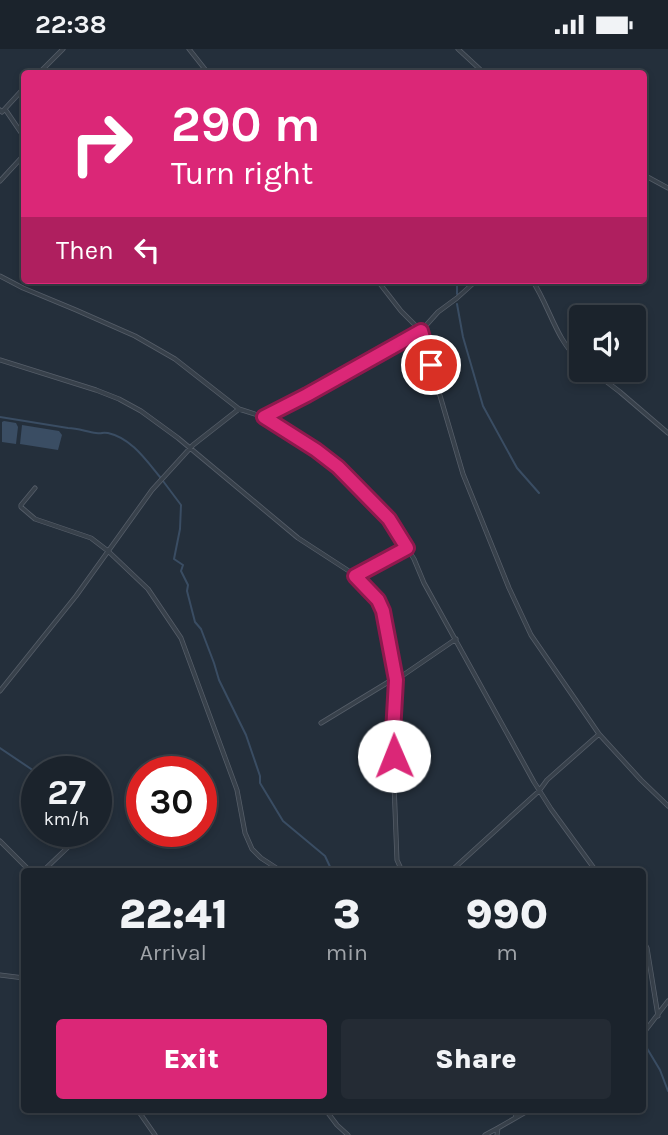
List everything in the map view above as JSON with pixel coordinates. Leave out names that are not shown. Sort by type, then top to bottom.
[{"type":"street","points":[[41,70],[63,49]]},
{"type":"street","points":[[189,49],[206,70]]},
{"type":"street","points":[[458,49],[481,70]]},
{"type":"street","points":[[21,91],[3,109],[21,133]]},
{"type":"street","points":[[0,181],[21,158]]},
{"type":"street","points":[[647,177],[668,188]]},
{"type":"street","points":[[0,276],[135,336],[175,359],[239,409],[264,417],[338,467],[389,519],[414,559],[424,583],[540,791],[594,868]]},
{"type":"street","points":[[380,284],[421,331],[463,474],[509,588],[536,645],[598,734],[668,806]]},
{"type":"street","points":[[264,417],[421,331],[438,312],[473,284]]},
{"type":"street","points":[[534,284],[569,350]]},
{"type":"street","points":[[0,360],[119,399],[141,411],[298,538],[355,576],[378,600],[383,611],[395,679],[393,733],[397,860],[401,868]]},
{"type":"street","points":[[607,382],[668,433]]},
{"type":"street","points":[[0,691],[76,596],[152,490],[190,449],[239,409]]},
{"type":"street","points":[[35,488],[21,507],[35,519],[88,537],[108,551],[148,589],[181,638],[237,790],[248,841],[261,859],[276,868]]},
{"type":"street","points":[[355,576],[407,548]]},
{"type":"street","points":[[321,723],[456,639]]},
{"type":"street","points":[[454,868],[540,791],[547,780],[598,734]]},
{"type":"street","points":[[0,841],[27,868]]},
{"type":"street","points":[[46,868],[68,847]]},
{"type":"street","points":[[646,946],[658,1016]]},
{"type":"street","points":[[0,975],[21,978]]},
{"type":"street","points":[[646,1031],[668,1001]]},
{"type":"street","points":[[140,1113],[155,1135]]},
{"type":"street","points":[[328,1113],[348,1135]]},
{"type":"street","points":[[515,1113],[516,1117]]},
{"type":"street","points":[[485,1135],[524,1113]]},
{"type":"street","points":[[497,1135],[498,1128]]},
{"type":"water","points":[[4,421],[16,423],[16,444],[2,442]]},
{"type":"water","points":[[22,425],[59,431],[62,435],[58,450],[20,444]]},
{"type":"waterway","points":[[457,284],[457,294]]},
{"type":"waterway","points":[[457,304],[463,337],[483,406],[517,468],[539,493]]},
{"type":"waterway","points":[[0,417],[108,433],[124,440],[160,477]]},
{"type":"waterway","points":[[163,481],[181,505],[174,559],[183,565],[181,571],[188,585],[195,622],[201,629],[219,680],[246,735],[260,783],[283,821],[325,856],[331,868]]},
{"type":"waterway","points":[[0,748],[21,762]]},
{"type":"waterway","points":[[646,1047],[660,1070],[668,1091]]},
{"type":"route","points":[[394,756],[396,680],[383,611],[378,600],[355,576],[407,548],[389,519],[338,467],[264,417],[421,331],[431,365]]}]
